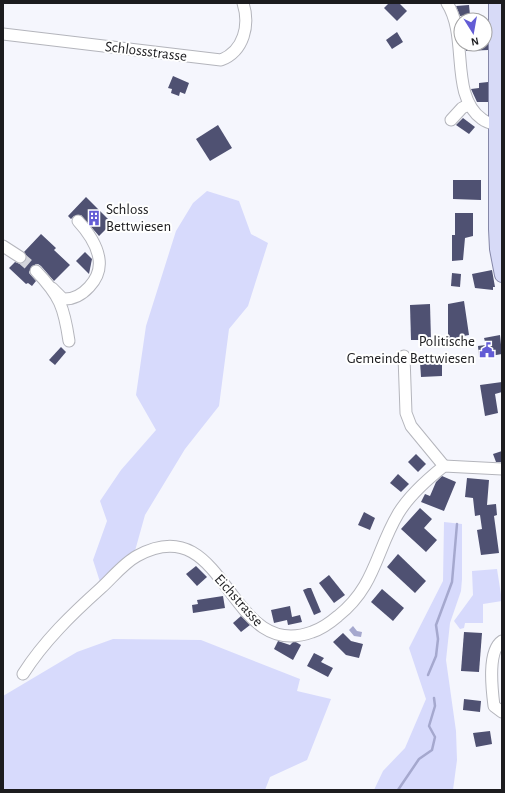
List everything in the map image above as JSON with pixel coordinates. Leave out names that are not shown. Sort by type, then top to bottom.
[{"type":"main road","points":[[496,3],[499,126],[496,229],[497,249],[502,275]]},
{"type":"street","name":"Schlossstrasse","points":[[3,34],[221,60],[230,56],[243,39],[246,26],[246,14],[243,3]]},
{"type":"street","points":[[447,3],[457,26],[464,91],[468,105],[482,120],[499,126]]},
{"type":"street","points":[[452,120],[462,108],[468,105]]},
{"type":"street","points":[[36,271],[63,299],[78,297],[90,286],[97,273],[100,260],[88,232],[78,221]]},
{"type":"street","points":[[3,246],[20,257]]},
{"type":"street","points":[[52,288],[63,306],[70,340]]},
{"type":"street","points":[[404,356],[406,413],[411,426],[444,466],[502,469]]},
{"type":"street","name":"Eichstrasse","points":[[23,674],[62,623],[136,556],[158,547],[172,546],[187,549],[202,557],[241,606],[257,624],[266,630],[279,635],[294,637],[314,632],[343,612],[360,595],[372,573],[399,512],[432,475],[444,466]]},
{"type":"street","points":[[502,641],[498,644],[494,652],[491,687],[494,706],[502,712]]},
{"type":"shaded area","points":[[207,191],[239,201],[251,234],[268,243],[248,306],[229,329],[219,406],[185,449],[145,515],[133,558],[101,585],[93,560],[107,521],[100,501],[121,470],[156,430],[136,395],[146,326],[176,231],[193,203]]},
{"type":"shaded area","points":[[444,522],[462,524],[461,591],[450,623],[446,660],[456,731],[457,760],[453,790],[374,790],[383,771],[405,748],[426,699],[409,648],[443,581]]},
{"type":"shaded area","points":[[497,569],[502,601],[483,604],[483,623],[465,623],[464,628],[460,629],[454,621],[473,595],[472,571]]},
{"type":"shaded area","points":[[353,626],[357,631],[362,632],[361,637],[354,636],[349,630]]},
{"type":"shaded area","points":[[113,639],[201,640],[300,679],[297,691],[331,699],[307,760],[270,777],[265,790],[3,790],[3,696],[77,652]]},
{"type":"building","points":[[389,3],[399,3],[407,11],[397,21],[384,8]]},
{"type":"building","points":[[469,5],[470,12],[458,12],[456,6]]},
{"type":"building","points":[[397,32],[403,42],[392,49],[386,40]]},
{"type":"building","points":[[173,76],[189,83],[185,94],[180,92],[179,96],[171,93],[172,89],[168,88]]},
{"type":"building","points":[[488,82],[488,102],[477,102],[471,89],[479,88],[479,83]]},
{"type":"building","points":[[463,118],[475,127],[469,134],[456,125]]},
{"type":"building","points":[[218,125],[232,148],[210,161],[196,139]]},
{"type":"building","points":[[453,180],[481,180],[481,200],[453,199]]},
{"type":"building","name":"Schloss Bettwiesen","points":[[86,197],[112,223],[99,236],[81,215],[74,216],[71,219],[68,216]]},
{"type":"building","points":[[455,213],[473,213],[473,236],[465,238],[463,260],[452,261],[452,235],[455,235]]},
{"type":"building","points":[[41,234],[56,248],[54,250],[70,265],[54,281],[41,266],[38,264],[32,266],[29,273],[36,281],[32,286],[28,283],[26,284],[9,268],[15,262],[20,264],[26,261],[27,257],[24,252]]},
{"type":"building","points":[[85,252],[92,259],[89,274],[76,261]]},
{"type":"building","points":[[492,270],[495,287],[493,287],[493,290],[475,288],[472,274]]},
{"type":"building","points":[[452,273],[461,274],[460,287],[451,286]]},
{"type":"building","points":[[464,301],[469,335],[458,337],[459,345],[451,347],[448,339],[448,304]]},
{"type":"building","points":[[430,304],[431,340],[411,340],[410,305]]},
{"type":"building","points":[[500,335],[502,354],[479,358],[478,346],[486,345],[484,338]]},
{"type":"building","points":[[61,347],[66,352],[55,365],[49,360]]},
{"type":"building","points":[[442,361],[442,376],[421,377],[420,362]]},
{"type":"building","points":[[502,382],[502,392],[495,394],[498,413],[485,416],[480,385]]},
{"type":"building","points":[[502,451],[502,462],[496,462],[493,454]]},
{"type":"building","points":[[416,454],[426,464],[418,472],[408,462]]},
{"type":"building","points":[[398,474],[409,484],[401,492],[390,483]]},
{"type":"building","points":[[442,476],[456,482],[444,511],[421,502],[425,494],[430,496],[436,482]]},
{"type":"building","points":[[467,478],[489,480],[487,505],[496,504],[497,515],[494,516],[499,553],[481,555],[477,530],[482,529],[480,515],[475,516],[473,498],[465,497]]},
{"type":"building","points":[[420,508],[432,519],[424,528],[437,540],[426,552],[401,529]]},
{"type":"building","points":[[364,512],[375,518],[370,530],[358,525]]},
{"type":"building","points":[[398,554],[426,581],[415,593],[387,567]]},
{"type":"building","points":[[196,566],[207,577],[197,586],[186,574]]},
{"type":"building","points":[[329,575],[345,595],[334,603],[319,583]]},
{"type":"building","points":[[311,588],[321,612],[314,615],[303,590]]},
{"type":"building","points":[[382,589],[404,608],[393,621],[371,602]]},
{"type":"building","points":[[223,596],[225,608],[193,613],[192,605],[198,604],[197,600]]},
{"type":"building","points":[[290,606],[292,617],[300,615],[302,622],[288,625],[287,620],[274,623],[271,610]]},
{"type":"building","points":[[241,616],[250,625],[241,632],[233,623]]},
{"type":"building","points":[[464,632],[482,633],[479,672],[461,671]]},
{"type":"building","points":[[343,633],[351,641],[363,644],[359,658],[346,655],[333,642]]},
{"type":"building","points":[[278,641],[290,645],[294,641],[301,645],[293,660],[274,649]]},
{"type":"building","points":[[314,653],[324,658],[321,662],[333,668],[328,677],[307,666]]},
{"type":"building","points":[[464,699],[481,701],[480,712],[463,710]]},
{"type":"building","points":[[490,731],[492,744],[476,747],[473,733]]},
{"type":"waterway","points":[[428,675],[436,656],[438,639],[436,625],[452,582],[457,524]]},
{"type":"waterway","points":[[398,790],[419,759],[432,750],[435,737],[429,726],[435,706],[434,698]]},
{"type":"tunnel","points":[[20,257],[36,271]]},
{"type":"place","name":"Schloss Bettwiesen","points":[[94,218]]},
{"type":"place","name":"Politische Gemeinde Bettwiesen","points":[[487,350]]}]
